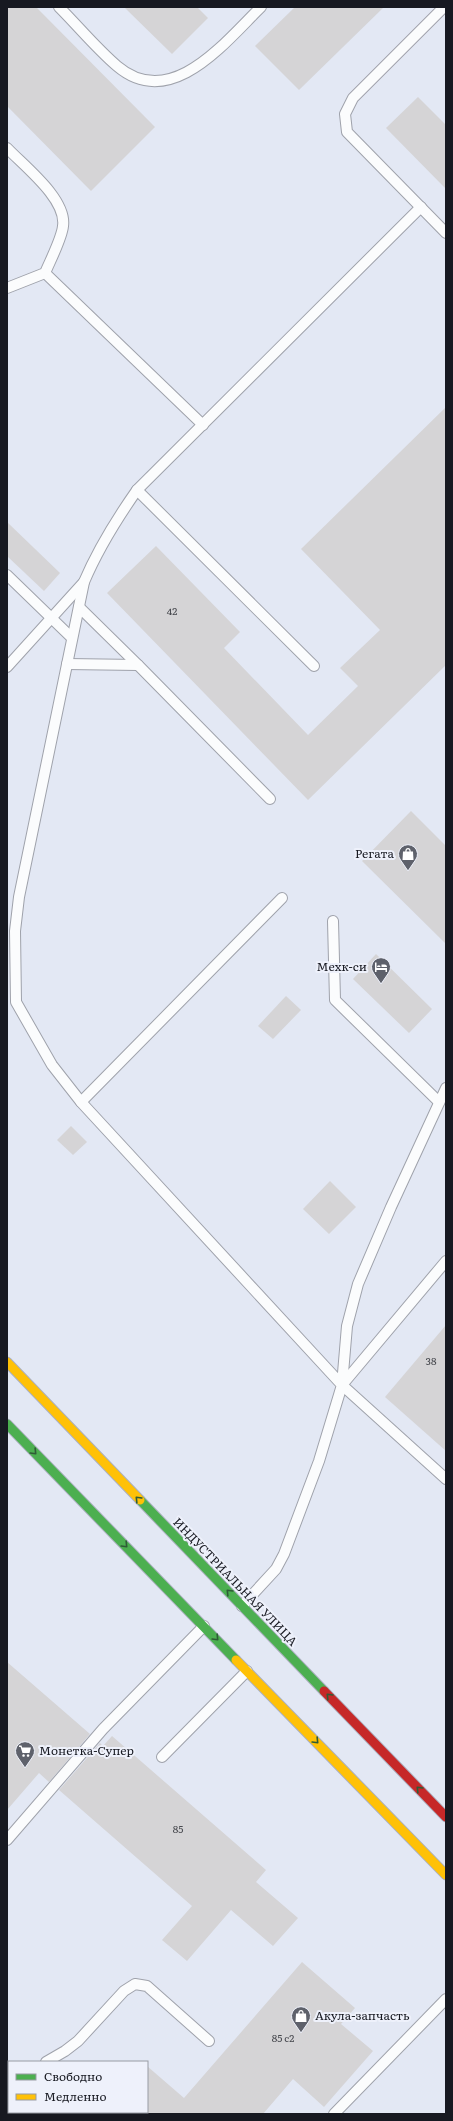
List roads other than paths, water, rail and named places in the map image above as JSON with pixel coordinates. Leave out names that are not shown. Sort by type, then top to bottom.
[{"type":"main road","name":"ИНДУСТРИАЛЬНАЯ УЛИЦА","points":[[7,1362],[446,1817]]},
{"type":"main road","points":[[7,1424],[446,1875]]},
{"type":"lane","points":[[59,7],[118,67],[135,77],[149,81],[170,80],[190,72],[210,56],[261,7]]},
{"type":"lane","points":[[444,7],[353,98],[345,114],[347,132],[446,233]]},
{"type":"lane","points":[[7,148],[50,192],[60,208],[64,226],[46,273],[7,288]]},
{"type":"lane","points":[[16,1002],[15,931],[19,898],[84,582],[97,552],[119,516],[138,490],[421,207]]},
{"type":"lane","points":[[46,273],[203,425]]},
{"type":"lane","points":[[138,490],[314,666]]},
{"type":"lane","points":[[7,576],[72,638]]},
{"type":"lane","points":[[7,667],[84,582]]},
{"type":"lane","points":[[79,607],[270,799]]},
{"type":"lane","points":[[67,664],[138,666]]},
{"type":"lane","points":[[81,1102],[282,898]]},
{"type":"lane","points":[[334,921],[335,1000],[439,1102]]},
{"type":"lane","points":[[7,992],[16,1002],[52,1065],[81,1102],[342,1385],[446,1479]]},
{"type":"lane","points":[[242,1606],[276,1569],[284,1554],[319,1461],[342,1385],[347,1326],[358,1284],[391,1207],[446,1088]]},
{"type":"lane","points":[[342,1385],[446,1261]]},
{"type":"lane","points":[[7,1840],[103,1729],[204,1626]]},
{"type":"lane","points":[[162,1757],[248,1671]]},
{"type":"lane","points":[[48,2061],[78,2041],[124,1991],[135,1984],[147,1986],[209,2041]]},
{"type":"lane","points":[[334,2114],[446,1999]]},
{"type":"place","name":"Регата","points":[[408,871]]},
{"type":"place","name":"Мехк-си","points":[[381,984]]},
{"type":"place","name":"Монетка-Супер","points":[[25,1768]]},
{"type":"place","name":"Акула-запчасть","points":[[301,2033]]}]
